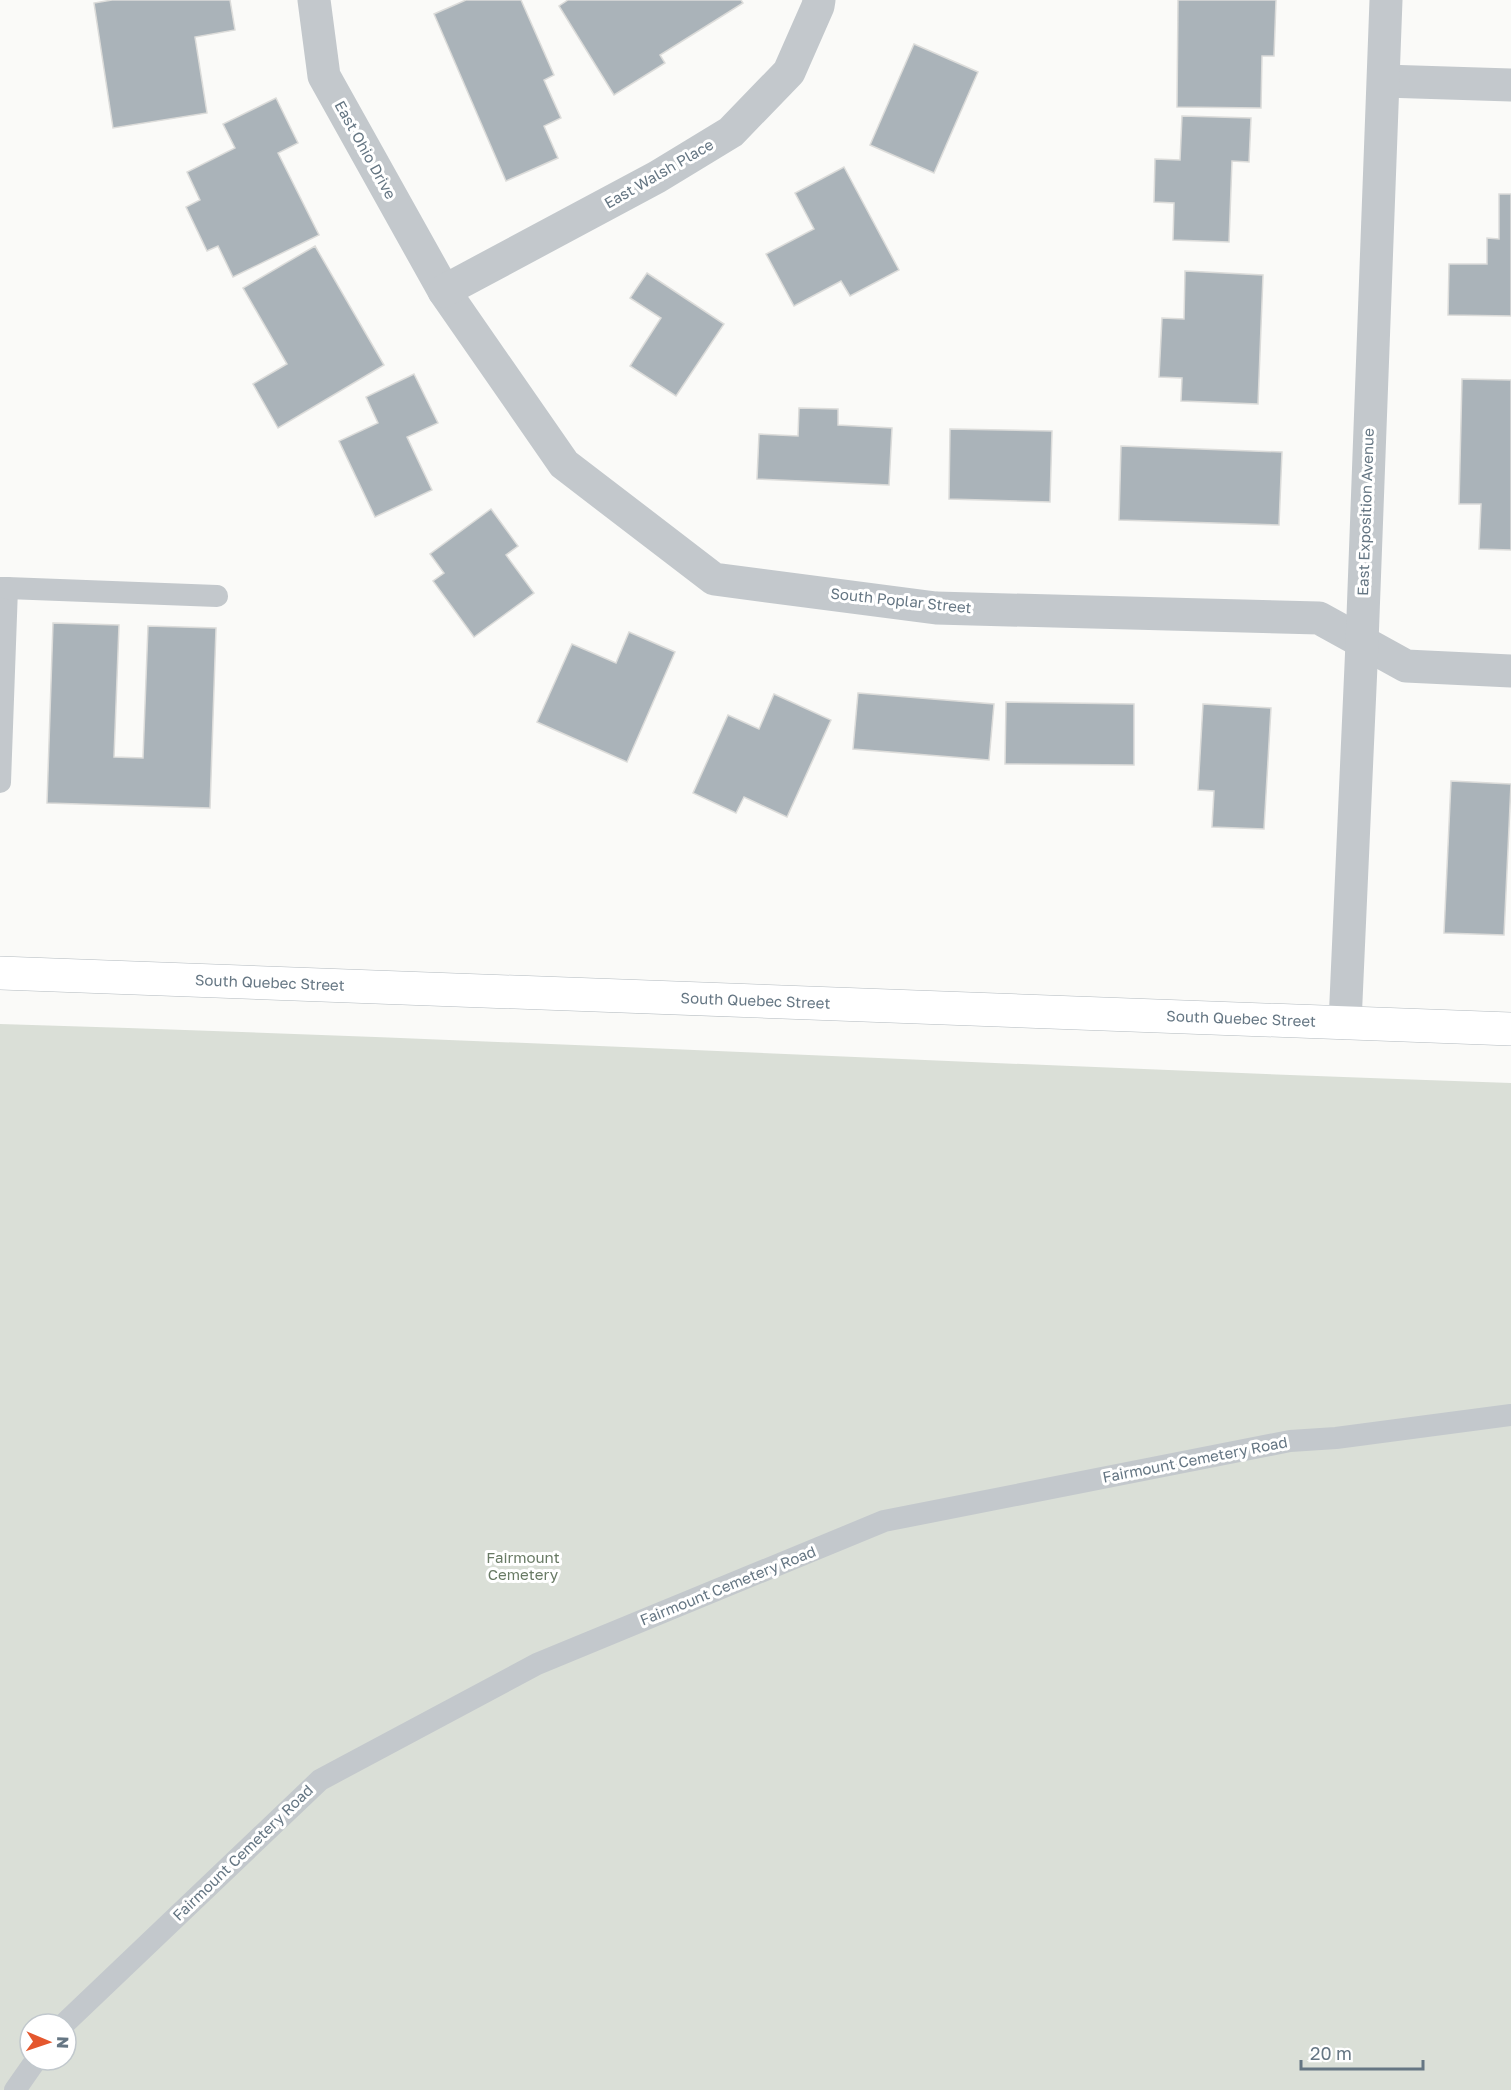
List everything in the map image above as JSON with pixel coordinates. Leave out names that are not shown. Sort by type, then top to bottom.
[{"type":"main road","name":"South Quebec Street","points":[[0,974],[1511,1029]]},
{"type":"street","name":"East Ohio Drive","points":[[314,0],[324,76],[444,291]]},
{"type":"street","name":"East Walsh Place","points":[[444,291],[657,177],[731,132],[789,72],[819,0]]},
{"type":"street","name":"East Exposition Avenue","points":[[1345,1023],[1386,0]]},
{"type":"street","points":[[1384,81],[1511,85]]},
{"type":"street","name":"South Poplar Street","points":[[444,291],[564,464],[714,579],[936,608],[1319,618],[1406,666],[1511,671]]},
{"type":"lane","points":[[0,782],[4,588],[217,596]]},
{"type":"lane","name":"Fairmount Cemetery Road","points":[[77,2012],[320,1780],[537,1664],[884,1521],[1290,1441],[1336,1438],[1511,1415]]},
{"type":"lane","points":[[15,2090],[28,2072]]},
{"type":"green space","name":"Fairmount Cemetery","points":[[0,1024],[1511,1083],[1511,2090],[0,2090]]},
{"type":"building","points":[[112,0],[230,0],[235,30],[195,37],[207,113],[113,128],[94,3]]},
{"type":"building","points":[[466,0],[521,0],[554,75],[544,80],[561,118],[544,126],[558,158],[506,181],[434,14]]},
{"type":"building","points":[[568,0],[741,0],[743,3],[660,55],[665,63],[614,95],[559,6]]},
{"type":"building","points":[[1178,0],[1276,0],[1274,56],[1262,56],[1261,108],[1177,107]]},
{"type":"building","points":[[914,44],[978,72],[934,173],[870,145]]},
{"type":"building","points":[[276,98],[298,143],[278,153],[319,235],[233,277],[218,246],[207,251],[186,207],[200,200],[187,172],[235,148],[223,124]]},
{"type":"building","points":[[1182,116],[1251,118],[1249,162],[1232,161],[1229,242],[1173,240],[1174,203],[1154,202],[1155,159],[1180,160]]},
{"type":"building","points":[[844,167],[899,270],[850,296],[841,281],[794,306],[766,254],[814,229],[795,193]]},
{"type":"building","points":[[1499,194],[1511,194],[1511,316],[1448,315],[1449,264],[1487,264],[1487,238],[1499,239]]},
{"type":"building","points":[[315,246],[384,365],[278,428],[253,384],[287,364],[243,288]]},
{"type":"building","points":[[1185,271],[1263,275],[1258,404],[1181,401],[1182,378],[1159,377],[1162,318],[1184,319]]},
{"type":"building","points":[[647,273],[724,324],[676,396],[630,366],[661,318],[630,298]]},
{"type":"building","points":[[414,374],[438,423],[407,437],[432,490],[375,517],[339,441],[378,423],[366,397]]},
{"type":"building","points":[[1462,379],[1511,380],[1511,550],[1479,549],[1481,504],[1459,504]]},
{"type":"building","points":[[799,408],[838,409],[838,425],[892,428],[889,485],[757,479],[759,434],[798,436]]},
{"type":"building","points":[[950,429],[1052,431],[1050,502],[949,499]]},
{"type":"building","points":[[1121,446],[1282,452],[1279,525],[1119,520]]},
{"type":"building","points":[[491,509],[518,546],[506,555],[534,593],[474,637],[433,581],[444,573],[430,554]]},
{"type":"building","points":[[53,623],[119,625],[114,757],[143,758],[148,626],[216,628],[210,808],[47,803]]},
{"type":"building","points":[[629,632],[675,652],[627,762],[537,722],[572,644],[616,663]]},
{"type":"building","points":[[858,693],[994,704],[989,760],[853,749]]},
{"type":"building","points":[[774,694],[831,720],[787,817],[744,797],[736,813],[693,793],[728,715],[759,729]]},
{"type":"building","points":[[1006,702],[1134,704],[1134,765],[1005,764]]},
{"type":"building","points":[[1203,704],[1271,708],[1264,829],[1212,827],[1214,791],[1198,790]]},
{"type":"building","points":[[1451,781],[1511,784],[1504,935],[1444,933]]}]
